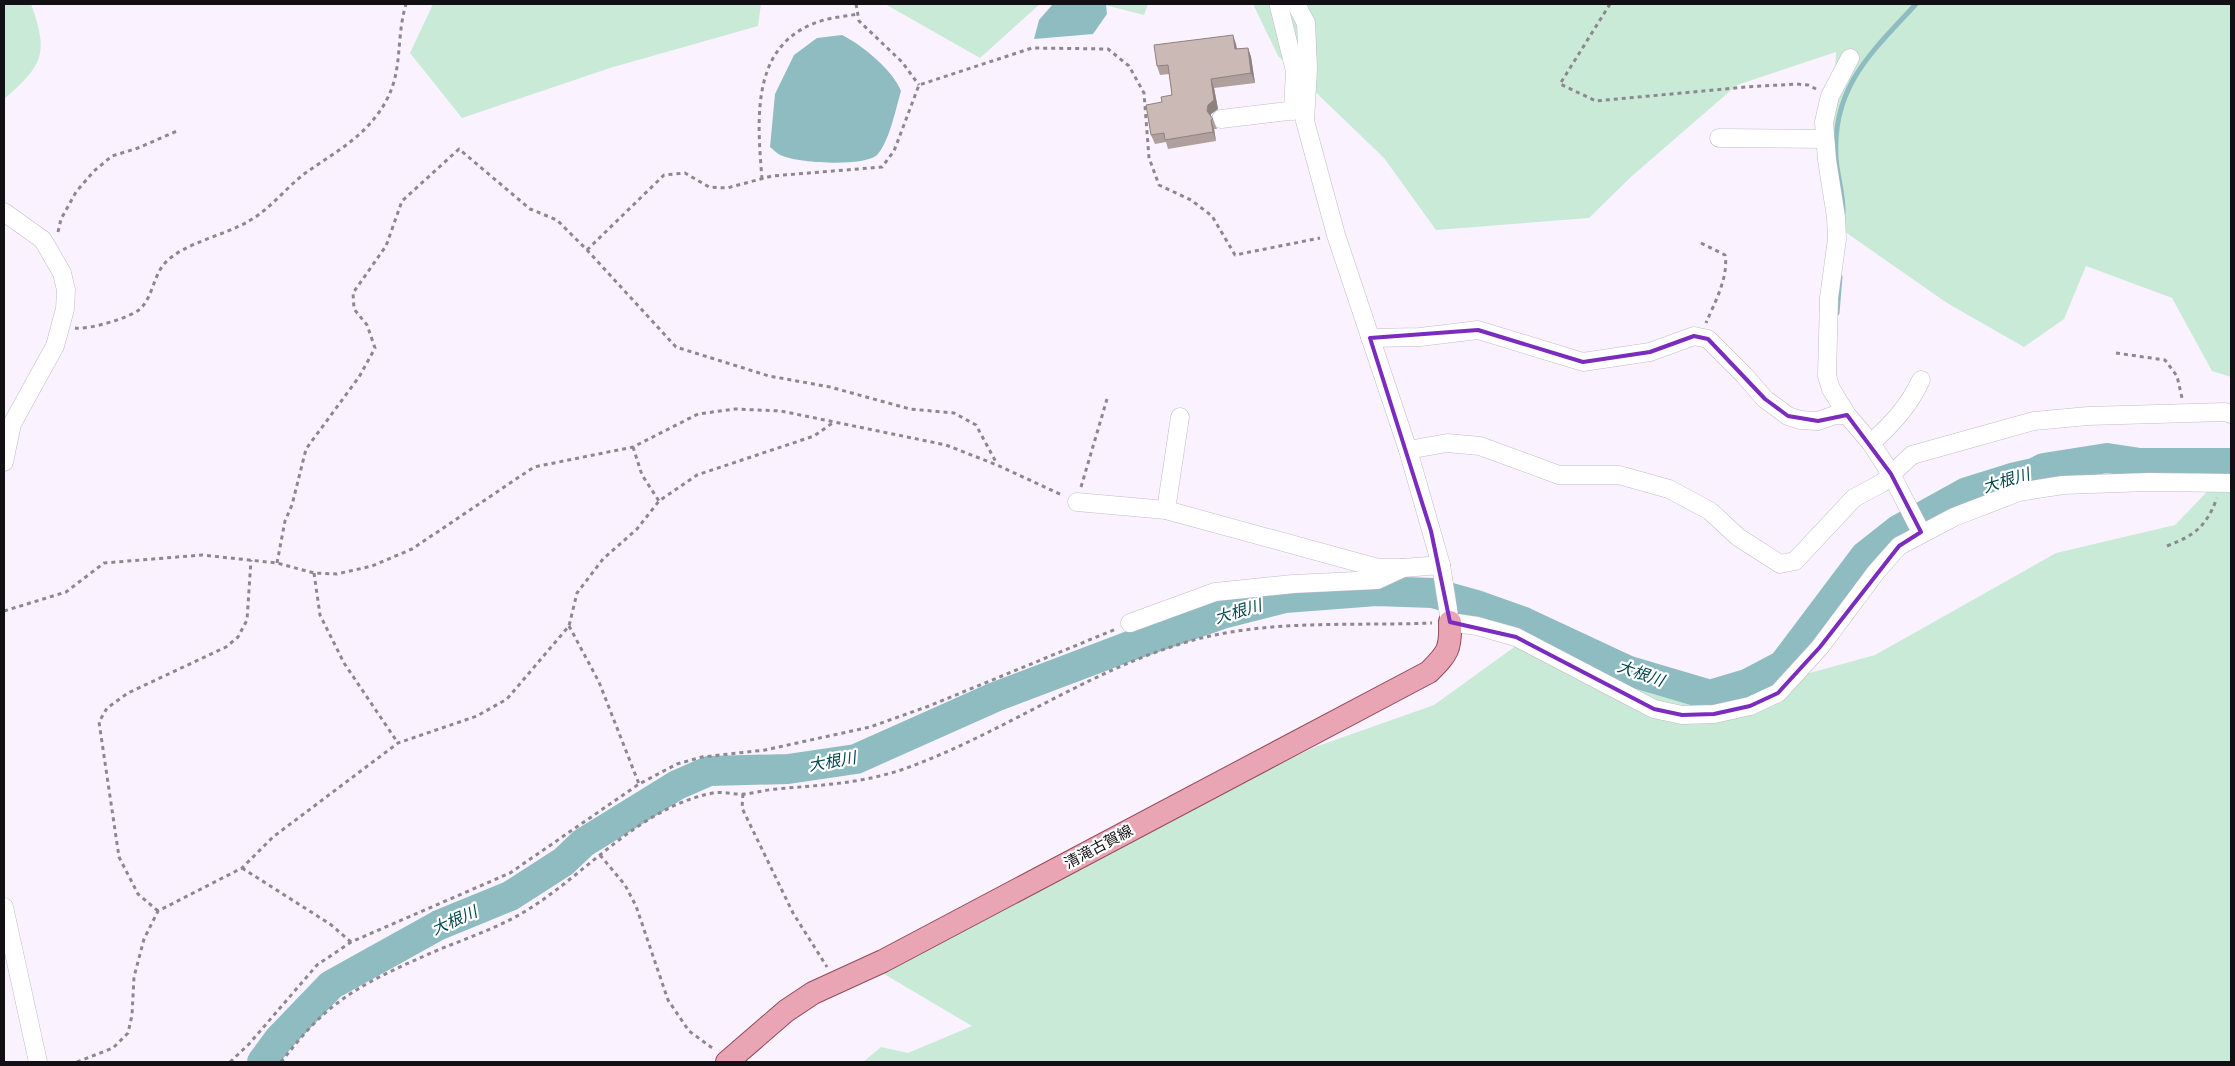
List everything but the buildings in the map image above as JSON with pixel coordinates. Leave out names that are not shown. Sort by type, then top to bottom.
[{"type":"main road","name":"清滝古賀線","points":[[728,1061],[786,1011],[813,993],[883,961],[1429,672],[1446,655],[1451,642],[1450,622]]},
{"type":"street","points":[[1287,5],[1306,23],[1308,69],[1301,114],[1336,235],[1408,450],[1441,565],[1450,622],[1477,626],[1516,637],[1654,709],[1682,715],[1714,714],[1750,706],[1778,693],[1820,647],[1876,572],[1898,546],[1954,516],[2019,492],[2063,485],[2149,482],[2224,483]]},
{"type":"street","points":[[1850,58],[1830,96],[1824,122],[1836,224],[1829,298],[1827,376],[1831,389],[1847,415],[1871,444],[1891,474],[1922,532]]},
{"type":"street","points":[[1221,119],[1301,114]]},
{"type":"street","points":[[1719,138],[1825,139]]},
{"type":"street","points":[[4,212],[43,240],[54,256],[62,272],[66,290],[65,309],[70,325],[8,425],[4,462]]},
{"type":"street","points":[[1370,338],[1420,337],[1478,330],[1583,362],[1650,352],[1694,336],[1708,340],[1744,375],[1765,399],[1788,416],[1800,420],[1818,421],[1835,415],[1847,415]]},
{"type":"street","points":[[1871,444],[1901,414],[1921,380]]},
{"type":"street","points":[[1408,450],[1447,443],[1480,446],[1559,474],[1619,475],[1669,490],[1710,512],[1738,537],[1780,564],[1795,561],[1854,498],[1882,483],[1912,455],[2034,421],[2088,416],[2187,413],[2231,414]]},
{"type":"street","points":[[1166,510],[1180,417]]},
{"type":"street","points":[[1077,502],[1166,510],[1378,568],[1441,565]]},
{"type":"street","points":[[1130,623],[1215,592],[1293,584],[1377,580],[1403,568]]},
{"type":"street","points":[[4,907],[38,1062]]},
{"type":"path","points":[[70,325],[84,329],[132,314],[140,309],[165,263],[209,238],[251,220],[271,206],[303,175],[340,151],[376,116],[396,80],[406,4]]},
{"type":"path","points":[[856,4],[859,21],[902,62],[919,85]]},
{"type":"path","points":[[1610,4],[1560,84],[1596,102],[1644,96],[1796,84],[1808,85],[1830,96]]},
{"type":"path","points":[[762,179],[760,120],[765,78],[771,59],[780,46],[802,29],[824,20],[858,14]]},
{"type":"path","points":[[919,85],[1032,48],[1108,49],[1129,66],[1144,93],[1149,158],[1159,185],[1191,200],[1212,216],[1235,255],[1336,235]]},
{"type":"path","points":[[587,250],[664,175],[686,173],[709,186],[727,188],[762,179],[882,167],[894,150],[919,85]]},
{"type":"path","points":[[61,237],[57,230],[61,219],[76,192],[94,171],[112,156],[138,148],[177,131]]},
{"type":"path","points":[[277,563],[285,521],[292,505],[306,449],[359,376],[375,348],[367,325],[354,309],[354,293],[386,246],[402,201],[459,150],[530,209],[557,220],[676,347],[769,376],[830,387],[910,409],[954,413],[976,425],[997,465]]},
{"type":"path","points":[[1700,338],[1718,295],[1726,263],[1725,255],[1701,243]]},
{"type":"path","points":[[2116,353],[2165,360],[2177,376],[2187,413]]},
{"type":"path","points":[[4,612],[66,592],[104,563],[202,555],[277,563],[314,573],[337,574],[372,566],[412,548],[534,467],[633,447],[698,414],[735,409],[781,411],[946,445],[997,465],[1077,502],[1107,399]]},
{"type":"path","points":[[77,1062],[113,1048],[128,1033],[137,968],[144,939],[158,911],[242,868],[273,837],[398,744],[477,716],[507,698],[569,626],[577,593],[603,559],[637,529],[659,501],[697,475],[814,436],[835,422]]},
{"type":"path","points":[[633,447],[642,475],[659,501]]},
{"type":"path","points":[[2167,546],[2188,538],[2210,518],[2224,483]]},
{"type":"path","points":[[158,911],[138,894],[119,857],[99,722],[107,708],[128,693],[226,647],[238,637],[247,620],[251,560]]},
{"type":"path","points":[[314,573],[320,614],[328,631],[344,663],[398,744]]},
{"type":"path","points":[[281,1062],[323,1015],[360,988],[423,956],[506,922],[533,907],[657,814],[688,801],[716,792],[743,794],[773,789],[862,782],[904,769],[964,744],[1109,672],[1160,651],[1208,636],[1252,629],[1450,622]]},
{"type":"path","points":[[230,1062],[249,1044],[317,965],[351,942],[510,873],[640,784],[677,764],[694,759],[765,750],[870,727],[929,706],[1130,623]]},
{"type":"path","points":[[569,626],[599,682],[640,784]]},
{"type":"path","points":[[743,794],[742,808],[793,913],[837,982]]},
{"type":"path","points":[[600,855],[624,885],[636,906],[668,1000],[689,1031],[728,1061]]},
{"type":"path","points":[[242,868],[330,924],[351,942]]},
{"type":"highlighted area","points":[[1478,330],[1583,362],[1650,352],[1694,336],[1708,339],[1765,399],[1788,416],[1818,421],[1847,415],[1891,474],[1921,532],[1899,546],[1820,647],[1778,693],[1750,706],[1714,714],[1682,715],[1654,709],[1516,637],[1450,622],[1431,531],[1370,338]]},
{"type":"green space","points":[[4,4],[31,4],[37,21],[41,47],[39,58],[27,77],[4,99]]},
{"type":"green space","points":[[433,4],[761,4],[758,26],[610,68],[462,118],[410,53]]},
{"type":"green space","points":[[885,4],[1040,4],[980,58]]},
{"type":"green space","points":[[1101,4],[1148,4],[1144,15]]},
{"type":"green space","points":[[1253,4],[2231,4],[2231,377],[2212,371],[2172,298],[2086,266],[2064,319],[2024,347],[1947,303],[1828,220],[1836,52],[1737,85],[1632,176],[1589,218],[1436,230],[1384,158],[1278,56]]},
{"type":"green space","points":[[2231,467],[2231,1062],[863,1062],[881,1047],[908,1053],[972,1026],[867,964],[1315,747],[1434,705],[1531,635],[1693,705],[1875,655],[2056,553],[2175,525]]},
{"type":"water","points":[[1053,4],[1106,4],[1107,14],[1093,34],[1034,39],[1039,20]]},
{"type":"water","points":[[842,35],[859,45],[876,59],[891,75],[901,91],[892,125],[881,150],[870,159],[831,163],[779,155],[770,147],[775,94],[794,55],[817,38]]},
{"type":"waterway","points":[[1843,214],[1836,157],[1836,132],[1841,110],[1848,90],[1870,55],[1916,4]]},
{"type":"waterway","points":[[1837,313],[1840,277]]},
{"type":"waterway","name":"大根川","points":[[262,1062],[279,1039],[331,985],[439,925],[510,896],[563,862],[583,843],[677,785],[709,771],[788,769],[856,759],[995,697],[1127,647],[1222,614],[1285,598],[1376,591],[1433,593],[1476,605],[1524,622],[1629,671],[1710,695],[1747,684],[1783,665],[1865,556],[1898,530],[1967,492],[2034,473],[2044,468],[2107,458],[2140,463],[2231,463]]}]
